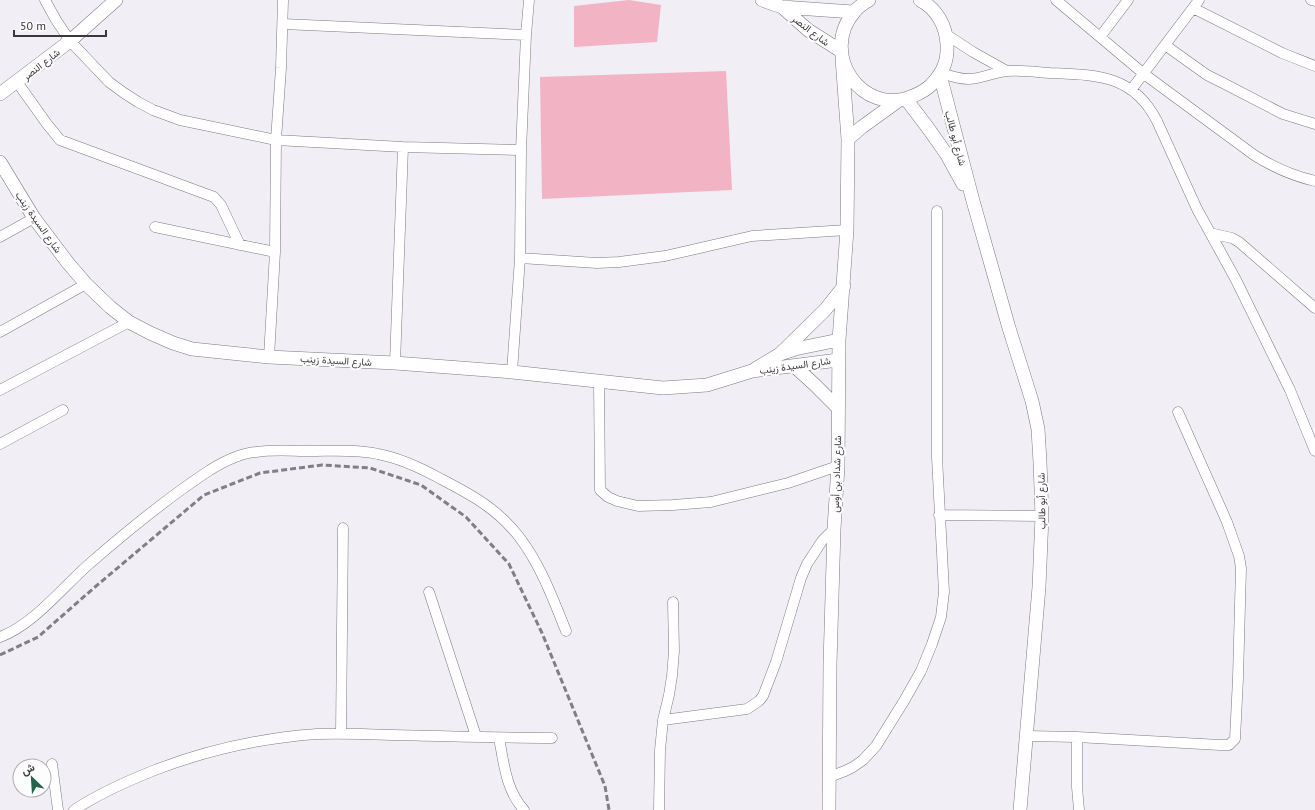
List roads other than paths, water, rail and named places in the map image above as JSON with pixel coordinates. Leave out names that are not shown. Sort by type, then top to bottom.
[{"type":"street","points":[[45,0],[70,41],[109,82],[124,94],[153,110],[180,120],[276,140],[403,147],[521,150]]},
{"type":"street","name":"شارع النصر","points":[[0,94],[70,41],[116,0]]},
{"type":"street","points":[[269,357],[275,252],[276,140],[283,0]]},
{"type":"street","points":[[512,372],[520,258],[521,150],[529,0]]},
{"type":"street","name":"شارع النصر","points":[[762,0],[782,7],[857,7]]},
{"type":"street","points":[[857,7],[869,0]]},
{"type":"street","points":[[848,139],[862,127],[902,100],[925,91],[941,74],[948,54],[947,35],[942,21],[933,10],[921,0]]},
{"type":"street","points":[[1056,0],[1144,74],[1254,155],[1269,164],[1300,178],[1315,181]]},
{"type":"street","points":[[1100,37],[1128,0]]},
{"type":"street","points":[[1311,0],[1315,1]]},
{"type":"street","points":[[1132,90],[1196,4],[1282,53],[1315,66]]},
{"type":"street","name":"شارع النصر","points":[[782,7],[808,30],[841,55]]},
{"type":"street","name":"شارع شداد بن أوس","points":[[829,810],[828,777],[830,664],[834,529],[838,466],[838,360],[847,230],[848,139],[841,55],[843,31],[857,7]]},
{"type":"street","points":[[283,24],[526,35]]},
{"type":"street","points":[[947,35],[1006,71]]},
{"type":"street","points":[[1164,45],[1207,75],[1223,84],[1283,114],[1315,124]]},
{"type":"street","points":[[841,55],[849,76],[862,90],[879,99],[902,100]]},
{"type":"street","points":[[941,74],[961,79],[969,79],[1006,71],[1098,76],[1117,82],[1132,90],[1142,99],[1151,110],[1163,133],[1197,209],[1236,280],[1290,390],[1315,449]]},
{"type":"street","name":"شارع أبو طالب","points":[[941,74],[973,201],[1035,413],[1040,462],[1042,516],[1040,587],[1020,810]]},
{"type":"street","points":[[17,82],[60,140],[214,197],[221,205],[240,244]]},
{"type":"street","name":"شارع أبو طالب","points":[[902,100],[928,128],[947,155],[973,201]]},
{"type":"street","points":[[395,363],[403,147]]},
{"type":"street","name":"شارع السيدة زينب","points":[[0,162],[34,218],[86,284],[129,322],[173,343],[192,349],[269,357],[395,363],[512,372],[663,388],[716,383],[752,371],[838,360]]},
{"type":"street","points":[[828,777],[853,767],[863,760],[876,746],[921,671],[941,617],[943,604],[943,572],[937,457],[937,211]]},
{"type":"street","points":[[0,237],[34,218]]},
{"type":"street","points":[[156,227],[275,252]]},
{"type":"street","points":[[520,258],[597,263],[619,262],[665,256],[737,238],[847,230]]},
{"type":"street","points":[[1210,233],[1232,238],[1239,242],[1315,308]]},
{"type":"street","points":[[0,332],[86,284]]},
{"type":"street","points":[[780,354],[826,310],[844,286]]},
{"type":"street","points":[[0,390],[129,322]]},
{"type":"street","name":"شارع السيدة زينب","points":[[752,371],[780,354],[795,349],[839,340]]},
{"type":"street","points":[[794,366],[838,408]]},
{"type":"street","points":[[599,382],[600,490],[608,497],[617,501],[638,506],[711,502],[788,483],[838,466]]},
{"type":"street","points":[[0,444],[63,410]]},
{"type":"street","points":[[1027,736],[1077,737],[1220,745],[1229,745],[1235,739],[1241,568],[1239,556],[1227,522],[1178,412]]},
{"type":"street","points":[[0,637],[7,634],[40,611],[74,578],[121,537],[166,501],[211,470],[243,454],[276,451],[339,451],[380,454],[418,467],[482,501],[510,526],[530,554],[549,589],[566,631]]},
{"type":"street","points":[[939,515],[1042,516]]},
{"type":"street","points":[[342,734],[343,528]]},
{"type":"street","points":[[663,720],[747,709],[759,701],[763,696],[776,662],[801,578],[807,564],[822,541],[834,529]]},
{"type":"street","points":[[429,592],[476,736]]},
{"type":"street","points":[[659,810],[660,750],[663,720],[669,695],[674,651],[673,602]]},
{"type":"street","points":[[74,810],[106,790],[199,754],[269,739],[316,734],[552,738]]},
{"type":"street","points":[[1077,737],[1077,787],[1079,810]]},
{"type":"street","points":[[499,738],[510,789],[516,802],[524,810]]},
{"type":"street","points":[[52,764],[58,810]]},
{"type":"railway","points":[[0,655],[38,637],[204,495],[260,473],[322,465],[370,468],[421,485],[466,517],[509,564],[542,633],[605,786],[609,810]]}]
